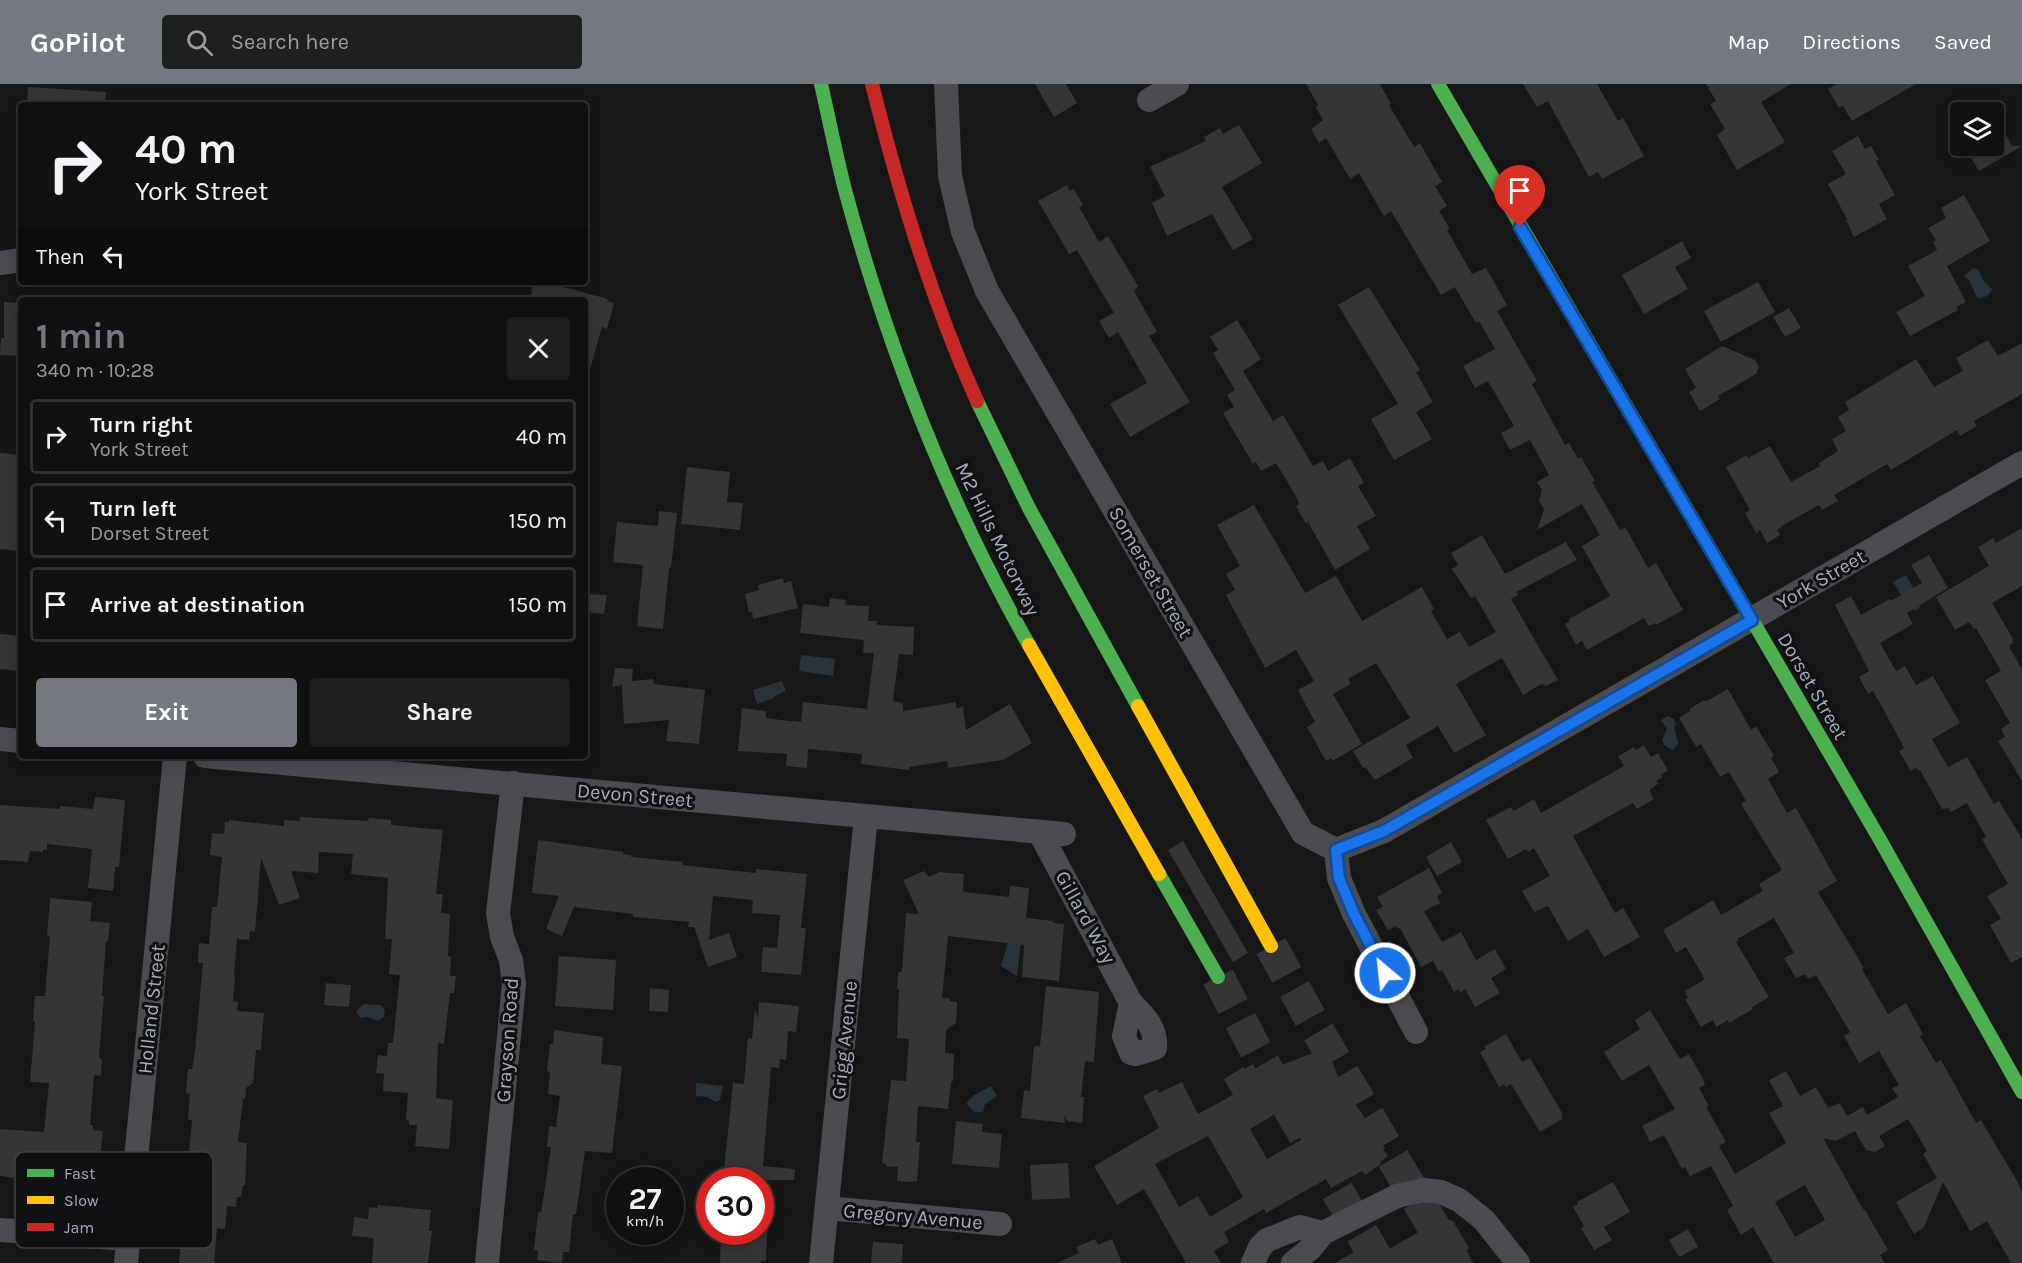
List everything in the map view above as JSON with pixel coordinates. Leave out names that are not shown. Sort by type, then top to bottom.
[{"type":"main road","name":"M2 Hills Motorway","points":[[821,84],[845,189],[874,289],[918,414],[963,519],[1020,629],[1218,977]]},
{"type":"main road","name":"M2 Hills Motorway","points":[[872,84],[916,238],[956,349],[997,444],[1052,553],[1271,946]]},
{"type":"main road","name":"Dorset Street","points":[[1438,84],[1927,921],[2022,1092]]},
{"type":"street","name":"Somerset Street","points":[[946,84],[950,176],[963,232],[987,291],[1303,833],[1336,850]]},
{"type":"street","points":[[1149,100],[1177,84]]},
{"type":"street","points":[[0,263],[18,260]]},
{"type":"street","name":"York Street","points":[[1336,850],[1384,831],[2022,463]]},
{"type":"street","points":[[0,740],[18,741]]},
{"type":"street","name":"Holland Street","points":[[137,1152],[176,759]]},
{"type":"street","name":"Devon Street","points":[[240,759],[1064,834]]},
{"type":"street","name":"Grayson Road","points":[[487,1263],[514,984],[511,960],[502,937],[498,913],[513,783]]},
{"type":"street","name":"Grigg Avenue","points":[[821,1263],[866,816]]},
{"type":"street","name":"Gillard Way","points":[[1040,833],[1131,1002]]},
{"type":"street","points":[[1336,850],[1339,878],[1354,914],[1416,1032]]},
{"type":"street","points":[[1293,1263],[1311,1248],[1323,1233],[1397,1196],[1424,1190],[1441,1192],[1459,1200],[1484,1220],[1518,1263]]},
{"type":"street","name":"Gregory Avenue","points":[[827,1208],[1000,1224]]},
{"type":"street","points":[[1253,1263],[1260,1247],[1267,1240],[1300,1227],[1323,1233]]},
{"type":"street","points":[[0,1230],[15,1232]]},
{"type":"street","points":[[109,1248],[127,1251]]},
{"type":"shaded area","points":[[1973,268],[1979,270],[1982,279],[1992,289],[1984,297],[1977,298],[1969,280],[1964,276]]},
{"type":"shaded area","points":[[1906,575],[1921,602],[1919,603],[1920,608],[1915,611],[1909,608],[1893,582]]},
{"type":"shaded area","points":[[801,655],[835,659],[833,676],[799,671]]},
{"type":"shaded area","points":[[782,681],[786,691],[757,704],[753,690]]},
{"type":"shaded area","points":[[1668,716],[1674,719],[1676,724],[1674,727],[1678,744],[1672,750],[1664,745],[1662,740],[1667,729],[1661,720]]},
{"type":"shaded area","points":[[1008,942],[1021,943],[1017,976],[1001,966]]},
{"type":"shaded area","points":[[364,1004],[381,1005],[385,1010],[384,1017],[378,1021],[367,1017],[360,1018],[356,1011]]},
{"type":"shaded area","points":[[696,1083],[723,1086],[720,1100],[715,1102],[708,1097],[696,1096]]},
{"type":"shaded area","points":[[991,1086],[997,1096],[985,1104],[983,1112],[974,1112],[966,1103],[974,1095]]},
{"type":"building","points":[[1035,84],[1066,84],[1077,103],[1054,117]]},
{"type":"building","points":[[1306,84],[1380,84],[1391,104],[1389,105],[1414,147],[1420,143],[1442,182],[1435,186],[1447,206],[1439,211],[1472,274],[1486,268],[1507,305],[1497,311],[1537,381],[1532,384],[1565,445],[1569,443],[1578,459],[1581,457],[1595,481],[1592,482],[1620,530],[1625,527],[1648,568],[1656,563],[1683,610],[1656,625],[1655,623],[1649,626],[1644,618],[1587,650],[1582,641],[1576,645],[1565,624],[1570,621],[1569,619],[1610,596],[1582,546],[1600,535],[1582,504],[1537,530],[1544,509],[1539,501],[1542,490],[1537,482],[1549,475],[1530,440],[1510,450],[1501,433],[1514,426],[1488,381],[1475,388],[1463,366],[1495,349],[1479,321],[1476,323],[1455,287],[1441,295],[1391,211],[1384,216],[1359,173],[1350,179],[1326,138],[1319,143],[1311,129],[1323,120],[1316,107],[1318,105]]},
{"type":"building","points":[[1523,84],[1597,84],[1618,121],[1623,118],[1644,156],[1602,179],[1598,172],[1589,177],[1548,101],[1537,107]]},
{"type":"building","points":[[1706,84],[1791,84],[1761,102],[1785,142],[1737,170],[1717,135],[1725,129],[1710,104],[1716,101]]},
{"type":"building","points":[[1837,84],[1916,84],[1852,121],[1843,106],[1839,108],[1828,89]]},
{"type":"building","points":[[28,87],[106,92],[105,102],[27,102]]},
{"type":"building","points":[[1239,125],[1262,163],[1222,187],[1253,239],[1233,250],[1212,214],[1167,236],[1152,203],[1165,196],[1150,167],[1206,141],[1204,137],[1220,128],[1223,134]]},
{"type":"building","points":[[2004,132],[2012,146],[2022,146],[1979,171],[1970,156],[2004,156]]},
{"type":"building","points":[[1858,136],[1865,149],[1871,146],[1879,160],[1876,161],[1895,195],[1879,204],[1887,219],[1854,237],[1828,184],[1846,174],[1832,151]]},
{"type":"building","points":[[1067,185],[1070,191],[1074,189],[1083,205],[1079,207],[1099,242],[1108,236],[1138,286],[1134,291],[1157,332],[1149,336],[1190,402],[1130,437],[1110,404],[1147,383],[1118,332],[1109,338],[1099,321],[1114,313],[1077,250],[1069,254],[1038,201]]},
{"type":"building","points":[[1964,195],[1990,241],[1947,266],[1966,302],[1956,307],[1958,310],[1910,336],[1896,312],[1925,296],[1908,266],[1937,250],[1933,242],[1936,240],[1928,228],[1946,218],[1941,208]]},
{"type":"building","points":[[1682,241],[1691,258],[1675,267],[1688,289],[1644,314],[1622,275]]},
{"type":"building","points":[[1758,282],[1775,312],[1721,342],[1704,311]]},
{"type":"building","points":[[531,285],[556,285],[608,299],[607,301],[614,303],[607,329],[602,327],[590,369],[588,369],[588,297],[531,297]]},
{"type":"building","points":[[1369,287],[1420,370],[1416,372],[1433,402],[1416,412],[1432,439],[1394,460],[1371,419],[1398,404],[1338,305]]},
{"type":"building","points":[[4,302],[18,303],[18,356],[0,355],[1,338],[4,338]]},
{"type":"building","points":[[1789,308],[1801,328],[1785,337],[1773,317]]},
{"type":"building","points":[[1237,320],[1261,359],[1243,371],[1273,421],[1283,415],[1313,466],[1323,461],[1328,471],[1350,458],[1364,483],[1358,486],[1376,516],[1357,526],[1370,549],[1335,570],[1308,522],[1306,524],[1296,506],[1299,504],[1297,498],[1276,463],[1261,471],[1256,462],[1253,464],[1223,413],[1234,407],[1227,395],[1235,390],[1213,353],[1218,350],[1210,337]]},
{"type":"building","points":[[1988,340],[1998,356],[2022,343],[2022,394],[1974,421],[1977,426],[1960,436],[1957,430],[1891,470],[1887,464],[1834,495],[1838,501],[1822,510],[1819,505],[1785,524],[1777,530],[1780,535],[1767,543],[1760,530],[1756,533],[1745,513],[1750,510],[1726,467],[1770,446],[1791,482],[1820,466],[1819,463],[1838,451],[1832,439],[1846,431],[1838,417],[1849,410],[1845,402],[1916,359],[1934,387],[1963,371],[1956,358]]},
{"type":"building","points":[[1722,346],[1755,360],[1759,367],[1756,374],[1718,396],[1720,399],[1700,411],[1689,392],[1696,388],[1685,369]]},
{"type":"building","points":[[0,453],[18,455],[18,551],[0,549]]},
{"type":"building","points":[[687,467],[730,472],[727,502],[743,503],[740,530],[681,524]]},
{"type":"building","points":[[1254,505],[1305,593],[1336,576],[1362,621],[1422,587],[1434,609],[1431,611],[1447,639],[1460,632],[1469,647],[1496,632],[1475,596],[1471,598],[1452,569],[1458,565],[1451,553],[1482,535],[1505,574],[1566,542],[1577,560],[1516,592],[1518,595],[1511,599],[1558,680],[1546,686],[1541,684],[1523,695],[1502,658],[1456,684],[1486,735],[1454,753],[1438,726],[1406,745],[1413,758],[1375,780],[1365,767],[1363,768],[1353,751],[1410,718],[1376,663],[1348,679],[1351,684],[1333,694],[1362,744],[1332,761],[1331,758],[1326,761],[1307,727],[1315,722],[1298,690],[1314,681],[1296,650],[1265,668],[1226,595],[1235,590],[1226,574],[1240,566],[1217,525]]},
{"type":"building","points":[[659,511],[677,513],[663,629],[637,626],[643,565],[613,562],[617,522],[658,526]]},
{"type":"building","points":[[2022,528],[2022,586],[1992,603],[2013,639],[2013,643],[2009,646],[2022,670],[2022,781],[1998,741],[2005,737],[2001,729],[2010,723],[1985,680],[2001,671],[1976,628],[1974,629],[1969,622],[1955,630],[1936,597],[1989,566],[1978,547],[1993,538],[1996,543]]},
{"type":"building","points":[[1929,555],[1948,588],[1907,613],[1913,624],[1880,643],[1896,671],[1905,666],[1916,685],[1933,676],[1960,723],[1932,739],[1948,767],[1967,757],[1994,804],[1999,801],[2022,839],[2022,957],[2011,963],[1990,925],[2001,919],[1987,896],[2008,884],[1982,839],[1986,837],[1967,803],[1951,812],[1949,808],[1942,809],[1920,770],[1916,768],[1911,771],[1899,751],[1904,748],[1893,727],[1873,691],[1868,694],[1859,677],[1869,671],[1835,605],[1851,596],[1861,615],[1890,599],[1891,601],[1922,583],[1911,565]]},
{"type":"building","points":[[783,578],[784,583],[791,581],[798,608],[753,619],[745,594],[759,590],[758,585]]},
{"type":"building","points":[[588,594],[607,595],[604,614],[588,612]]},
{"type":"building","points":[[830,598],[846,600],[845,605],[869,606],[868,621],[877,621],[877,625],[914,627],[913,655],[899,654],[893,701],[903,703],[903,711],[956,702],[956,708],[963,707],[966,730],[1010,704],[1032,743],[1003,760],[948,768],[947,761],[909,767],[909,770],[861,764],[862,754],[808,749],[807,768],[786,766],[787,754],[738,751],[742,708],[766,711],[766,718],[789,721],[790,724],[790,721],[801,722],[803,702],[867,709],[874,653],[863,653],[864,640],[800,633],[803,604],[829,607]]},
{"type":"building","points":[[0,634],[18,636],[18,671],[0,669]]},
{"type":"building","points":[[615,668],[633,669],[632,681],[653,679],[654,684],[705,690],[699,744],[666,741],[669,720],[624,724],[622,685],[612,687]]},
{"type":"building","points":[[1728,689],[1751,730],[1756,726],[1774,756],[1771,758],[1779,772],[1768,779],[1787,813],[1796,808],[1837,881],[1818,892],[1864,968],[1862,969],[1888,1014],[1906,1003],[1923,1034],[1920,1036],[1936,1063],[1941,1060],[1976,1123],[1981,1120],[2017,1181],[2022,1191],[2022,1263],[2011,1263],[1987,1221],[1970,1231],[1943,1182],[1924,1227],[1914,1234],[1896,1202],[1937,1178],[1923,1154],[1927,1151],[1908,1119],[1879,1136],[1885,1146],[1875,1152],[1866,1150],[1855,1131],[1836,1141],[1823,1138],[1888,1250],[1880,1255],[1885,1263],[1774,1263],[1753,1227],[1741,1235],[1727,1210],[1733,1206],[1711,1166],[1690,1176],[1685,1167],[1682,1169],[1664,1135],[1650,1142],[1642,1126],[1675,1109],[1649,1065],[1622,1081],[1604,1052],[1640,1029],[1635,1020],[1650,1010],[1680,1059],[1689,1054],[1702,1077],[1705,1085],[1699,1088],[1709,1106],[1706,1107],[1726,1142],[1719,1146],[1735,1174],[1786,1143],[1769,1113],[1783,1106],[1769,1080],[1786,1071],[1800,1096],[1816,1087],[1828,1108],[1840,1103],[1847,1116],[1863,1107],[1867,1115],[1898,1097],[1892,1088],[1899,1085],[1879,1051],[1859,1063],[1844,1036],[1850,1032],[1816,975],[1808,979],[1805,974],[1796,978],[1784,958],[1794,953],[1774,918],[1737,939],[1739,941],[1736,942],[1769,997],[1729,1023],[1728,1020],[1716,1027],[1713,1020],[1701,1027],[1685,999],[1688,998],[1685,991],[1704,980],[1703,976],[1686,947],[1676,953],[1663,930],[1713,900],[1721,915],[1763,891],[1759,884],[1782,870],[1741,804],[1746,801],[1729,772],[1720,777],[1701,744],[1696,747],[1679,718],[1690,711],[1689,709],[1704,700],[1705,702]],"holes":[[[1805,1185],[1825,1220],[1795,1237],[1775,1202]]]},
{"type":"building","points":[[1644,745],[1651,757],[1658,753],[1668,770],[1656,781],[1658,784],[1649,790],[1654,799],[1637,809],[1633,803],[1573,836],[1615,913],[1623,908],[1640,937],[1604,957],[1588,929],[1568,941],[1548,906],[1534,912],[1522,891],[1550,876],[1534,848],[1528,852],[1526,849],[1508,859],[1486,820],[1511,807],[1514,811],[1534,799],[1541,813],[1624,766],[1618,756],[1634,747],[1636,750]]},
{"type":"building","points":[[95,797],[125,800],[119,867],[115,867],[113,891],[88,888],[92,849],[47,844],[47,850],[43,852],[30,851],[28,862],[0,860],[0,805],[93,809]]},
{"type":"building","points":[[300,817],[368,821],[369,818],[391,820],[391,825],[443,830],[436,894],[443,894],[441,913],[450,914],[448,956],[451,957],[450,976],[456,976],[454,993],[450,993],[444,1044],[438,1043],[436,1098],[453,1100],[449,1149],[415,1146],[417,1125],[409,1125],[409,1121],[406,1120],[408,1093],[383,1091],[384,1074],[376,1073],[378,1055],[387,1056],[388,1043],[393,1043],[400,975],[389,974],[392,939],[385,939],[388,878],[351,874],[353,854],[319,852],[318,873],[291,871],[300,898],[279,905],[261,858],[255,932],[250,931],[249,940],[237,939],[234,975],[233,1001],[238,1002],[237,1011],[264,1013],[261,1050],[256,1050],[253,1083],[246,1088],[245,1099],[243,1099],[238,1142],[247,1143],[245,1185],[243,1185],[241,1197],[237,1197],[236,1207],[227,1206],[225,1229],[217,1228],[214,1263],[179,1263],[180,1248],[213,1248],[213,1152],[189,1152],[192,1120],[188,1120],[190,1094],[186,1093],[188,1069],[192,1069],[195,1051],[203,963],[198,963],[199,943],[209,944],[212,907],[217,907],[222,857],[210,855],[212,833],[224,834],[225,821],[229,822],[229,820],[284,826],[284,820],[300,821]]},
{"type":"building","points":[[538,840],[623,852],[631,857],[683,862],[682,865],[756,873],[756,869],[807,874],[801,928],[806,928],[801,975],[761,972],[763,947],[777,948],[780,915],[752,913],[753,900],[713,896],[709,940],[729,933],[737,957],[708,967],[694,927],[688,927],[689,922],[633,917],[633,914],[574,907],[562,936],[546,929],[559,896],[532,893]]},
{"type":"building","points":[[1183,841],[1248,953],[1233,962],[1168,850]]},
{"type":"building","points":[[1451,842],[1462,862],[1437,876],[1426,857]]},
{"type":"building","points":[[1429,868],[1442,893],[1437,896],[1440,903],[1424,911],[1442,942],[1461,932],[1476,960],[1495,949],[1506,969],[1491,978],[1500,993],[1475,1007],[1465,989],[1460,992],[1458,989],[1454,992],[1442,970],[1439,972],[1433,961],[1421,967],[1400,928],[1396,926],[1388,930],[1376,910],[1383,907],[1377,897]]},
{"type":"building","points":[[924,871],[929,877],[939,872],[964,874],[963,892],[1009,897],[1010,886],[1029,888],[1026,918],[1064,924],[1059,981],[1022,977],[1024,945],[948,936],[942,998],[950,998],[950,1001],[957,1002],[956,1023],[946,1030],[945,1053],[954,1054],[953,1081],[948,1109],[918,1106],[916,1142],[920,1142],[917,1181],[910,1182],[897,1181],[898,1167],[886,1166],[882,1163],[891,1080],[906,1081],[909,1039],[897,1038],[899,989],[897,989],[898,972],[902,972],[906,913],[919,914],[903,880]]},
{"type":"building","points":[[50,898],[92,902],[90,921],[110,923],[108,942],[106,941],[102,996],[104,996],[99,1058],[102,1059],[101,1076],[94,1075],[90,1125],[93,1125],[93,1130],[103,1131],[101,1152],[15,1152],[15,1178],[0,1176],[0,1129],[44,1132],[49,1083],[30,1082],[35,996],[45,996],[50,936],[47,935]]},
{"type":"building","points":[[559,956],[616,960],[613,1010],[555,1006]]},
{"type":"building","points":[[326,983],[351,985],[349,1007],[324,1005]]},
{"type":"building","points":[[1046,986],[1099,992],[1094,1062],[1085,1061],[1081,1097],[1084,1097],[1082,1123],[1067,1121],[1064,1115],[1065,1123],[1021,1118],[1024,1090],[1030,1091],[1034,1046],[1040,1046]]},
{"type":"building","points":[[650,988],[669,990],[668,1012],[649,1011]]},
{"type":"building","points":[[759,1002],[799,1006],[796,1032],[788,1031],[786,1060],[780,1059],[779,1068],[771,1067],[763,1166],[774,1167],[724,1167],[733,1083],[744,1084],[748,1038],[752,1039],[755,1009],[758,1018]]},
{"type":"building","points":[[554,1030],[603,1037],[601,1064],[622,1066],[612,1153],[585,1151],[576,1214],[573,1214],[569,1252],[563,1252],[562,1263],[537,1260],[538,1251],[534,1250],[538,1212],[541,1213],[551,1147],[547,1147],[549,1126],[556,1127],[560,1096],[548,1094],[550,1072],[547,1071]]},
{"type":"building","points":[[1506,1034],[1522,1062],[1530,1058],[1562,1113],[1562,1119],[1540,1132],[1511,1084],[1499,1087],[1480,1052],[1486,1049],[1484,1047]]},
{"type":"building","points":[[1313,1053],[1331,1059],[1339,1079],[1346,1077],[1356,1105],[1388,1156],[1365,1175],[1362,1171],[1331,1188],[1326,1179],[1266,1213],[1264,1209],[1224,1232],[1229,1242],[1214,1251],[1221,1263],[1186,1263],[1144,1189],[1117,1205],[1094,1166],[1159,1128],[1143,1096],[1157,1089],[1159,1093],[1182,1082],[1198,1114],[1233,1095],[1224,1079],[1243,1067],[1244,1069],[1253,1064],[1258,1074]],"holes":[[[1287,1107],[1301,1140],[1267,1159],[1250,1129]],[[1208,1136],[1243,1197],[1210,1217],[1198,1196],[1179,1207],[1155,1164]]]},
{"type":"building","points":[[956,1121],[983,1124],[982,1132],[1002,1134],[999,1168],[952,1164]]},
{"type":"building","points":[[1068,1163],[1070,1198],[1032,1200],[1030,1165]]},
{"type":"building","points":[[774,1167],[795,1169],[794,1180],[774,1180]]},
{"type":"building","points":[[1613,1182],[1630,1212],[1604,1227],[1612,1240],[1594,1250],[1581,1228],[1584,1226],[1573,1207],[1578,1204],[1577,1202]]},
{"type":"building","points":[[378,1205],[431,1210],[429,1231],[432,1231],[428,1263],[372,1263],[374,1238],[352,1236],[354,1217],[368,1219],[369,1207],[377,1208]]},
{"type":"building","points":[[1443,1218],[1453,1221],[1469,1248],[1466,1250],[1473,1263],[1335,1263],[1368,1244],[1375,1257]]},
{"type":"building","points":[[1688,1229],[1698,1247],[1679,1257],[1669,1240]]},
{"type":"building","points":[[1095,1239],[1098,1245],[1112,1239],[1122,1263],[1057,1263],[1079,1253],[1076,1247]]},
{"type":"building","points":[[873,1242],[903,1244],[902,1263],[871,1263]]},
{"type":"building","points":[[721,1245],[767,1245],[766,1261],[761,1261],[761,1263],[720,1263]]},
{"type":"tunnel","points":[[1271,946],[1313,1023],[1455,1263]]},
{"type":"tunnel","points":[[1218,977],[1259,1056],[1379,1263]]},
{"type":"traffic: fast","points":[[821,84],[845,190],[880,308],[901,366],[923,424],[972,536],[1029,645]]},
{"type":"traffic: fast","points":[[1438,84],[1615,387]]},
{"type":"traffic: fast","points":[[977,401],[1029,508],[1138,706]]},
{"type":"traffic: fast","points":[[1748,613],[1879,838],[2022,1092]]},
{"type":"traffic: fast","points":[[1159,874],[1218,977]]},
{"type":"traffic: slow","points":[[1615,387],[1748,613]]},
{"type":"traffic: slow","points":[[1029,645],[1159,874]]},
{"type":"traffic: slow","points":[[1138,706],[1271,946]]},
{"type":"traffic: jam","points":[[872,84],[917,245],[945,324],[977,401]]},
{"type":"route","points":[[1385,973],[1354,914],[1339,878],[1336,850],[1384,831],[1752,620],[1520,227]]}]
